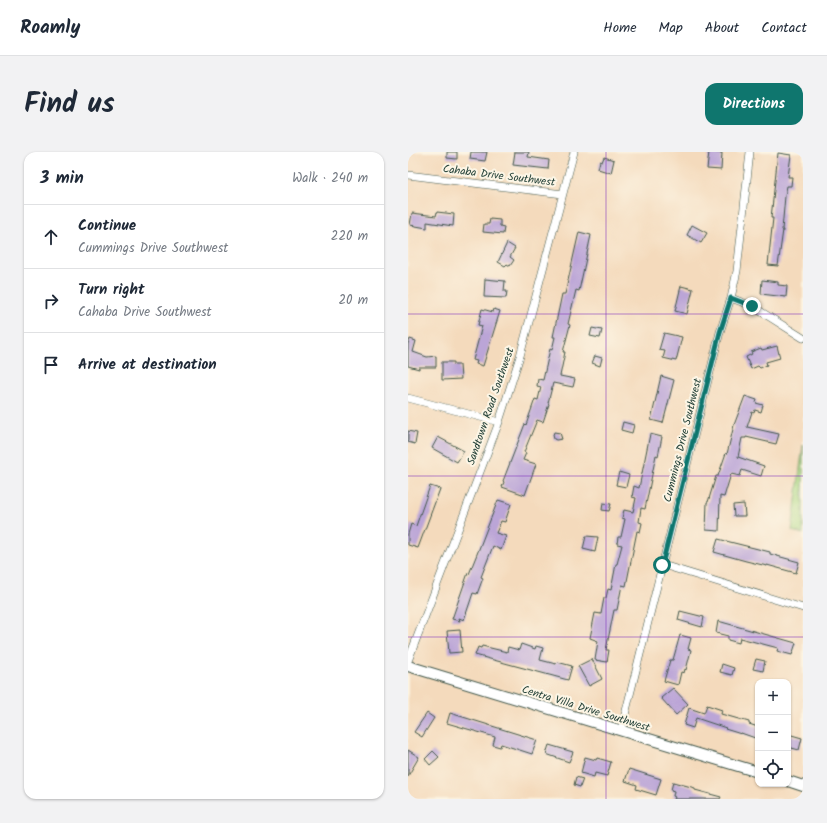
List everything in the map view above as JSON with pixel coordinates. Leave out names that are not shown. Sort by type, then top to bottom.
[{"type":"street","name":"Sandtown Road Southwest","points":[[408,661],[499,422],[520,356],[574,152]]},
{"type":"street","name":"Cummings Drive Southwest","points":[[621,731],[720,332],[731,298],[737,270],[750,152]]},
{"type":"street","name":"Cahaba Drive Southwest","points":[[408,175],[563,194]]},
{"type":"street","points":[[731,298],[752,306],[803,338]]},
{"type":"street","points":[[408,398],[499,422]]},
{"type":"street","points":[[662,565],[803,608]]},
{"type":"street","name":"Centra Villa Drive Southwest","points":[[408,666],[755,771]]},
{"type":"street","points":[[791,782],[803,786]]},
{"type":"green space","points":[[803,445],[803,534],[792,531]]},
{"type":"building","points":[[447,152],[457,152],[457,159],[447,158]]},
{"type":"building","points":[[471,152],[487,152],[485,161],[470,159]]},
{"type":"building","points":[[515,152],[529,152],[528,157],[549,160],[548,169],[513,165]]},
{"type":"building","points":[[709,152],[722,153],[721,170],[707,169]]},
{"type":"building","points":[[778,153],[791,155],[788,177],[792,177],[791,186],[787,186],[785,196],[783,230],[778,266],[768,265]]},
{"type":"building","points":[[604,157],[614,160],[611,173],[598,169],[600,161],[602,162]]},
{"type":"building","points":[[437,212],[454,214],[453,226],[427,222],[427,228],[410,225],[412,213],[436,216]]},
{"type":"building","points":[[490,219],[500,220],[500,226],[504,227],[503,234],[483,232],[484,224],[489,224]]},
{"type":"building","points":[[692,225],[707,233],[701,243],[687,235]]},
{"type":"building","points":[[579,232],[591,235],[579,291],[576,290],[568,324],[570,325],[563,352],[565,352],[560,376],[575,379],[573,387],[553,383],[549,404],[543,422],[537,420],[524,452],[526,453],[523,460],[536,464],[525,495],[502,487],[503,481],[535,399],[538,400],[541,387],[537,386],[538,379],[543,380],[550,349],[552,350],[555,337],[553,337],[562,294],[565,294]]},
{"type":"building","points":[[507,243],[515,248],[510,257],[514,260],[510,266],[507,264],[505,266],[498,262]]},
{"type":"building","points":[[485,279],[505,281],[504,291],[507,291],[506,298],[484,297]]},
{"type":"building","points":[[762,280],[778,282],[778,285],[787,286],[786,297],[761,294]]},
{"type":"building","points":[[681,286],[693,289],[687,314],[675,311]]},
{"type":"building","points":[[482,309],[493,312],[494,309],[500,311],[483,366],[476,364],[477,361],[473,360],[482,326],[478,325]]},
{"type":"building","points":[[592,328],[602,330],[600,338],[590,336]]},
{"type":"building","points":[[664,333],[682,337],[676,361],[663,358],[665,351],[659,350]]},
{"type":"building","points":[[410,339],[416,341],[413,352],[427,357],[436,356],[436,367],[419,367],[419,369],[408,366],[408,344]]},
{"type":"building","points":[[777,346],[780,358],[766,362],[767,365],[760,368],[758,366],[751,369],[746,357],[752,354],[751,352],[761,348],[762,350]]},
{"type":"building","points":[[595,356],[602,358],[600,366],[592,363]]},
{"type":"building","points":[[442,362],[454,362],[454,365],[460,365],[461,379],[442,380]]},
{"type":"building","points":[[661,376],[674,380],[663,423],[651,420]]},
{"type":"building","points":[[745,396],[757,400],[756,403],[763,405],[761,412],[755,410],[754,413],[752,412],[747,427],[779,434],[776,444],[746,437],[742,438],[738,457],[764,466],[761,476],[742,470],[740,476],[731,474],[724,497],[720,496],[719,531],[706,530],[707,502],[716,476],[718,476],[726,453],[727,454],[734,425]]},
{"type":"building","points":[[623,422],[634,425],[632,433],[621,430]]},
{"type":"building","points":[[408,431],[417,433],[415,444],[408,442]]},
{"type":"building","points":[[554,432],[560,433],[562,439],[554,439]]},
{"type":"building","points":[[650,434],[662,437],[658,456],[656,455],[645,509],[641,508],[639,522],[642,523],[640,532],[637,531],[626,586],[622,585],[617,610],[614,610],[606,650],[609,650],[607,662],[595,660],[598,641],[590,638],[595,613],[601,614],[604,598],[606,598],[608,589],[611,590],[616,564],[622,545],[617,544],[618,537],[621,537],[625,519],[622,518],[624,510],[633,512],[636,498],[632,497],[634,486],[639,488]]},
{"type":"building","points":[[438,437],[464,451],[457,462],[432,448]]},
{"type":"building","points":[[619,472],[629,475],[626,487],[616,485]]},
{"type":"building","points":[[430,486],[440,489],[418,548],[408,545],[408,534],[411,524],[416,526]]},
{"type":"building","points":[[498,500],[511,504],[505,522],[501,521],[496,533],[506,536],[501,550],[493,546],[481,577],[483,578],[477,594],[473,593],[464,620],[459,618],[460,621],[452,619],[468,573],[469,574]]},
{"type":"building","points":[[603,503],[611,504],[609,511],[602,510]]},
{"type":"building","points":[[744,504],[745,516],[734,516],[733,505]]},
{"type":"building","points":[[586,536],[598,537],[595,552],[583,549]]},
{"type":"building","points":[[718,539],[770,552],[770,554],[799,562],[796,573],[714,552]]},
{"type":"building","points":[[680,611],[704,617],[702,627],[678,620]]},
{"type":"building","points":[[718,621],[796,643],[792,655],[777,651],[778,648],[740,638],[739,643],[728,640],[728,636],[716,633]]},
{"type":"building","points":[[460,630],[462,652],[449,653],[447,631]]},
{"type":"building","points":[[680,635],[691,638],[688,649],[691,650],[686,670],[685,669],[684,673],[681,672],[678,685],[664,681],[670,660],[673,660]]},
{"type":"building","points":[[521,644],[535,649],[536,646],[543,648],[540,660],[572,666],[568,680],[475,655],[478,647],[481,648],[482,646],[507,652],[508,647],[519,650]]},
{"type":"building","points":[[592,659],[602,679],[589,686],[578,666]]},
{"type":"building","points":[[756,659],[765,661],[763,671],[753,669]]},
{"type":"building","points":[[722,664],[734,668],[732,675],[720,672]]},
{"type":"building","points":[[673,688],[688,704],[676,715],[661,698]]},
{"type":"building","points":[[707,705],[722,710],[721,714],[749,722],[749,724],[755,726],[755,738],[696,718],[693,728],[684,725],[689,708],[704,713]]},
{"type":"building","points":[[427,713],[434,718],[422,737],[414,732]]},
{"type":"building","points":[[450,713],[537,740],[532,754],[501,744],[500,747],[493,745],[495,737],[447,723]]},
{"type":"building","points":[[791,735],[802,738],[799,750],[791,748]]},
{"type":"building","points":[[549,745],[573,752],[569,762],[546,754]]},
{"type":"building","points":[[408,750],[419,757],[408,776]]},
{"type":"building","points":[[433,751],[439,757],[430,765],[425,759]]},
{"type":"building","points":[[585,757],[596,760],[597,758],[611,762],[607,776],[595,773],[594,777],[581,773]]},
{"type":"building","points":[[629,769],[661,779],[656,795],[636,789],[637,785],[625,781]]},
{"type":"building","points":[[576,777],[583,779],[580,787],[574,785]]},
{"type":"building","points":[[673,782],[721,797],[720,799],[674,799],[674,791],[671,790]]},
{"type":"route","points":[[662,565],[720,332],[731,298],[752,306]]}]
